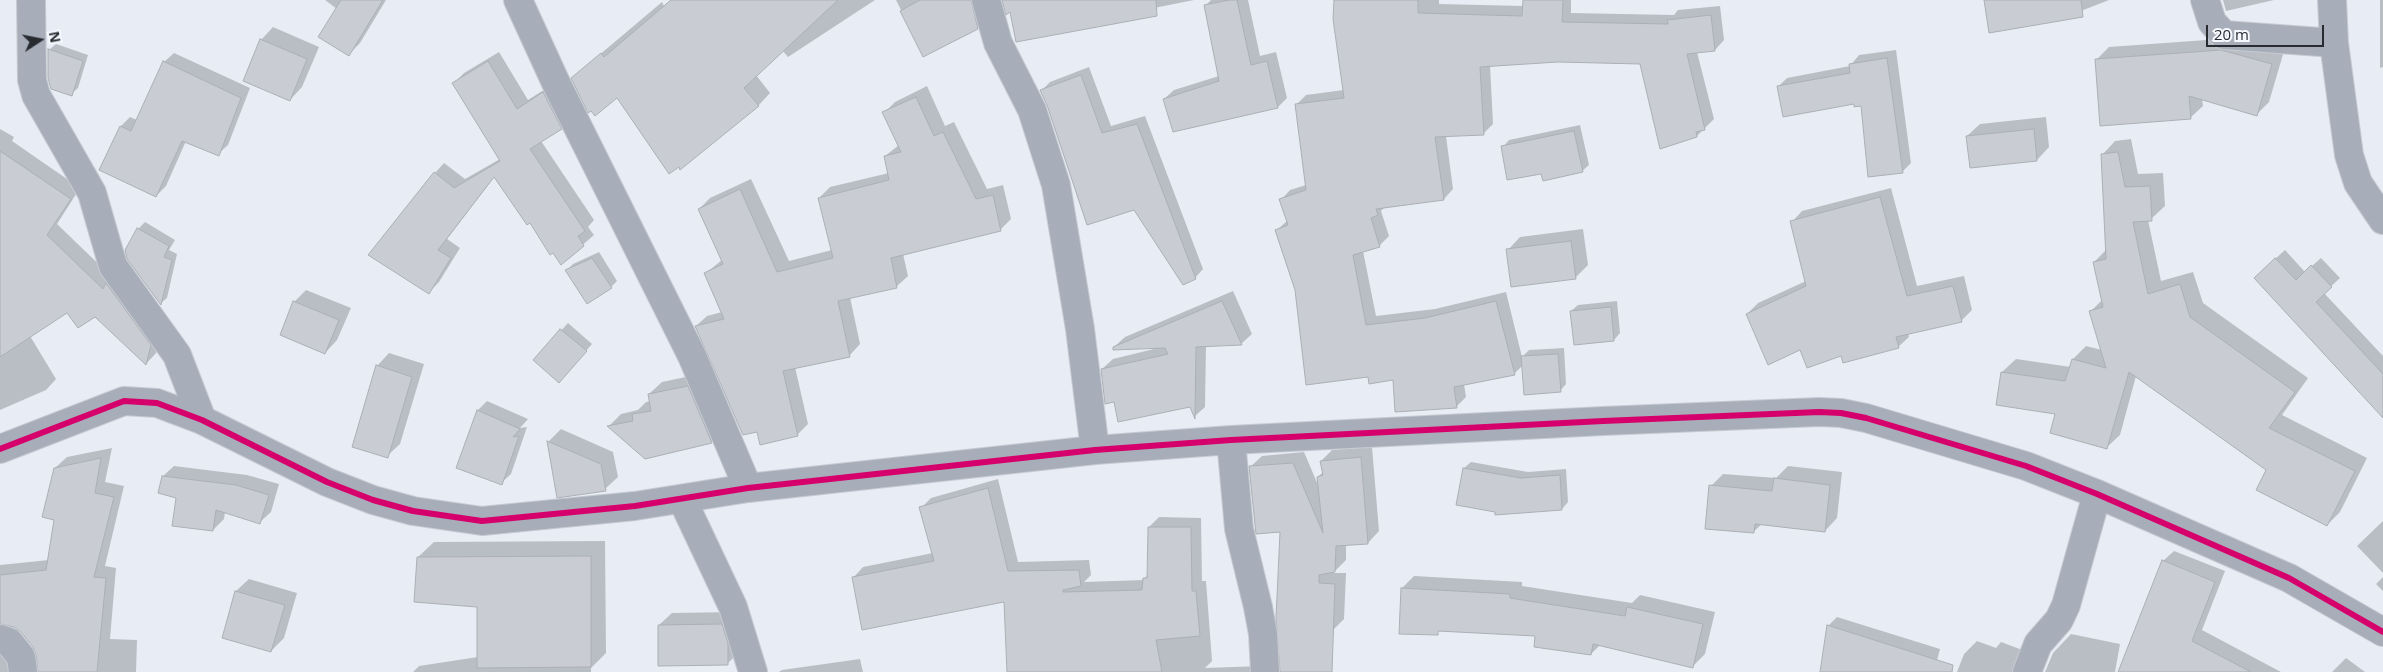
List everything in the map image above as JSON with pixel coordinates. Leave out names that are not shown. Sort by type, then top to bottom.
[{"type":"street","points":[[31,0],[32,80],[36,96],[92,193],[113,266],[177,355],[202,420]]},
{"type":"street","points":[[518,0],[556,83],[692,356],[748,488]]},
{"type":"street","points":[[986,0],[998,43],[1032,110],[1056,185],[1080,329],[1095,450]]},
{"type":"street","points":[[2205,0],[2212,22],[2224,35],[2334,43]]},
{"type":"street","points":[[2332,0],[2334,43],[2349,155],[2358,182],[2383,220]]},
{"type":"street","points":[[0,449],[124,401],[157,403],[202,420],[327,482],[373,500],[413,511],[482,521],[635,506],[748,488],[1095,450],[1231,440],[1819,412],[1866,418],[2026,466],[2097,494],[2289,578],[2383,632]]},
{"type":"street","points":[[1231,440],[1239,529],[1263,634],[1265,672]]},
{"type":"street","points":[[2027,672],[2038,644],[2059,620],[2066,605],[2097,494]]},
{"type":"street","points":[[682,499],[733,607],[753,672]]},
{"type":"street","points":[[0,639],[9,642],[21,657],[23,672]]},
{"type":"building","points":[[341,0],[383,0],[349,56],[318,37]]},
{"type":"building","points":[[671,0],[838,0],[744,88],[759,106],[680,170],[679,167],[669,174],[617,98],[595,116],[591,111],[588,113],[571,78],[601,53],[604,57]]},
{"type":"building","points":[[920,0],[971,0],[978,29],[923,57],[900,11]]},
{"type":"building","points":[[1002,0],[1156,0],[1157,16],[1016,42],[1010,12],[1006,15]]},
{"type":"building","points":[[1237,0],[1251,65],[1267,61],[1278,108],[1173,132],[1163,99],[1219,81],[1204,5]]},
{"type":"building","points":[[1334,0],[1418,0],[1418,13],[1522,16],[1523,0],[1563,0],[1562,22],[1668,24],[1667,20],[1711,15],[1715,51],[1687,54],[1705,130],[1696,132],[1697,137],[1660,149],[1640,64],[1558,62],[1480,67],[1484,135],[1435,137],[1444,200],[1376,209],[1378,215],[1371,218],[1380,247],[1353,255],[1366,325],[1425,318],[1496,301],[1515,375],[1454,387],[1457,408],[1395,412],[1393,380],[1369,384],[1368,377],[1306,385],[1295,290],[1275,230],[1288,225],[1279,199],[1306,190],[1295,104],[1344,98],[1333,19]]},
{"type":"building","points":[[1984,0],[2081,0],[2083,17],[1989,33]]},
{"type":"building","points":[[260,39],[307,59],[290,101],[243,81]]},
{"type":"building","points":[[48,49],[83,61],[72,96],[51,89],[48,78]]},
{"type":"building","points":[[2221,50],[2272,64],[2257,116],[2189,96],[2191,119],[2100,126],[2095,59]]},
{"type":"building","points":[[1887,58],[1903,173],[1868,177],[1861,106],[1854,107],[1854,104],[1783,117],[1777,86],[1850,73],[1849,64]]},
{"type":"building","points":[[163,61],[241,98],[219,156],[182,141],[156,197],[99,170],[120,126],[131,131]]},
{"type":"building","points":[[488,61],[517,109],[543,92],[562,129],[530,149],[585,231],[578,236],[584,246],[561,265],[553,253],[550,255],[530,223],[527,225],[494,177],[438,250],[451,258],[429,294],[368,255],[434,172],[454,188],[500,161],[452,83]]},
{"type":"building","points":[[1081,75],[1102,133],[1137,124],[1196,279],[1183,285],[1134,210],[1087,225],[1047,105],[1040,90]]},
{"type":"building","points":[[916,97],[934,136],[943,132],[976,199],[993,195],[1001,231],[891,258],[897,288],[838,301],[850,357],[783,371],[798,436],[760,445],[757,432],[743,435],[695,326],[724,319],[704,273],[723,264],[698,209],[740,189],[777,272],[833,258],[818,198],[889,180],[884,156],[901,152],[882,112]]},
{"type":"building","points":[[2034,129],[2037,161],[1970,168],[1966,136]]},
{"type":"building","points":[[1574,131],[1583,172],[1543,181],[1541,174],[1507,180],[1501,146]]},
{"type":"building","points":[[0,151],[71,199],[47,235],[103,289],[106,283],[151,345],[146,365],[95,317],[78,328],[67,313],[0,357]]},
{"type":"building","points":[[2118,152],[2125,187],[2150,186],[2152,221],[2133,222],[2148,294],[2180,284],[2190,317],[2295,392],[2269,428],[2355,471],[2327,526],[2256,490],[2266,470],[2129,372],[2107,449],[2050,433],[2055,414],[1996,405],[2001,372],[2065,381],[2072,359],[2106,368],[2089,311],[2103,307],[2093,262],[2106,259],[2101,154]]},
{"type":"building","points":[[1880,197],[1907,296],[1953,286],[1962,322],[1896,337],[1899,348],[1843,363],[1841,356],[1807,368],[1800,350],[1768,365],[1746,314],[1806,286],[1790,221]]},
{"type":"building","points":[[137,228],[169,246],[164,257],[172,260],[161,305],[127,259],[125,250]]},
{"type":"building","points":[[1571,241],[1576,279],[1511,287],[1506,249]]},
{"type":"building","points":[[592,258],[612,288],[587,304],[565,270]]},
{"type":"building","points":[[2275,258],[2296,280],[2311,265],[2332,287],[2316,302],[2383,374],[2383,418],[2254,278]]},
{"type":"building","points":[[293,301],[339,320],[325,354],[280,335]]},
{"type":"building","points":[[1222,301],[1242,345],[1196,347],[1195,419],[1190,407],[1118,422],[1114,402],[1105,404],[1101,369],[1168,354],[1165,348],[1113,350],[1113,347]]},
{"type":"building","points":[[1611,307],[1614,341],[1574,345],[1570,311]]},
{"type":"building","points":[[560,329],[587,351],[559,383],[533,360]]},
{"type":"building","points":[[1558,354],[1561,392],[1524,395],[1521,356]]},
{"type":"building","points":[[376,365],[412,377],[388,458],[352,447]]},
{"type":"building","points":[[688,386],[712,443],[645,459],[607,426],[633,421],[632,414],[651,411],[648,394]]},
{"type":"building","points":[[477,410],[520,429],[513,437],[519,436],[502,485],[456,468]]},
{"type":"building","points":[[547,441],[601,464],[606,491],[557,498]]},
{"type":"building","points":[[1361,457],[1368,544],[1336,546],[1335,572],[1319,575],[1319,583],[1335,584],[1332,672],[1280,672],[1276,618],[1280,532],[1256,534],[1249,466],[1293,463],[1323,533],[1317,477],[1323,475],[1320,461]]},
{"type":"building","points":[[101,458],[95,493],[114,497],[94,577],[106,578],[97,672],[38,672],[33,647],[21,632],[14,627],[0,624],[0,575],[46,570],[54,520],[42,517],[54,468]]},
{"type":"building","points":[[1463,468],[1521,478],[1560,475],[1562,510],[1495,515],[1495,512],[1456,505]]},
{"type":"building","points":[[162,476],[236,485],[269,495],[260,524],[216,510],[213,531],[172,526],[176,498],[158,493]]},
{"type":"building","points":[[1774,478],[1830,485],[1825,532],[1755,524],[1754,533],[1705,529],[1709,485],[1772,491]]},
{"type":"building","points":[[988,488],[1008,571],[1079,570],[1081,586],[1063,590],[1063,592],[1142,590],[1143,578],[1147,578],[1148,527],[1191,527],[1192,591],[1196,591],[1200,636],[1156,640],[1162,672],[1007,672],[1004,602],[862,630],[852,577],[934,561],[919,507]]},
{"type":"building","points":[[591,556],[591,667],[477,668],[477,607],[414,602],[417,557]]},
{"type":"building","points":[[2162,560],[2215,582],[2192,641],[2251,672],[2118,672]]},
{"type":"building","points":[[1401,588],[1510,594],[1510,598],[1625,616],[1627,607],[1703,624],[1693,668],[1593,644],[1591,655],[1534,647],[1535,636],[1438,631],[1438,635],[1399,634]]},
{"type":"building","points":[[235,591],[285,605],[271,652],[222,638]]},
{"type":"building","points":[[722,624],[728,643],[728,665],[658,666],[658,625]]},
{"type":"building","points":[[1827,625],[1953,665],[1952,672],[1820,672]]},
{"type":"cycle path","points":[[0,449],[124,401],[157,403],[202,420],[327,482],[373,500],[413,511],[482,521],[635,506],[748,488],[1095,450],[1231,440],[1603,421],[1819,412],[1841,413],[1866,418],[2026,466],[2097,494],[2289,578],[2383,632]]}]
